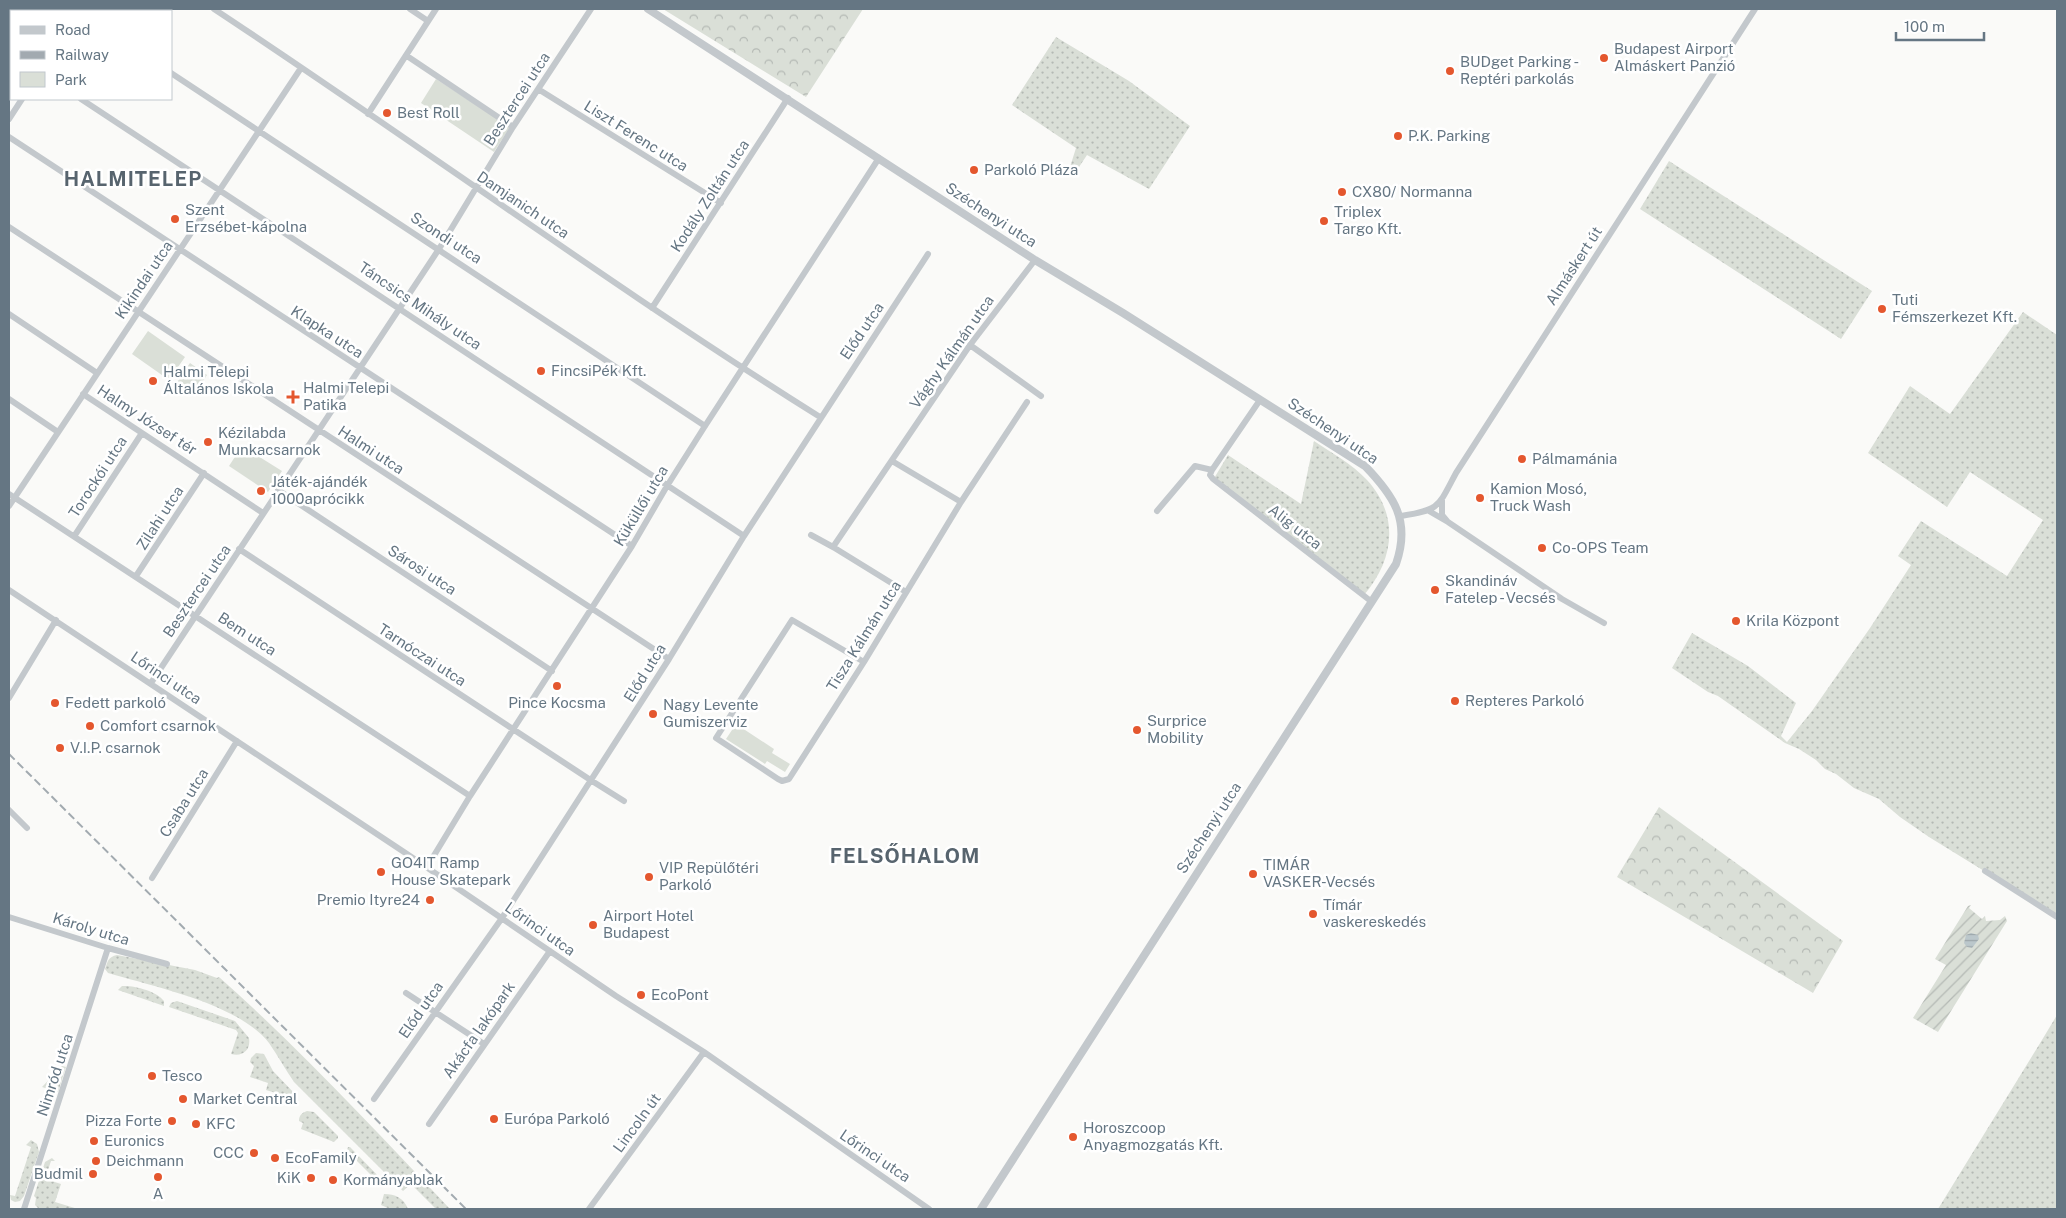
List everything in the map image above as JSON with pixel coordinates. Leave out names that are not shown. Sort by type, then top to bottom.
[{"type":"street","points":[[74,9],[80,10]]},
{"type":"street","name":"Damjanich utca","points":[[214,9],[652,308],[743,369],[820,417]]},
{"type":"street","points":[[224,15],[228,9]]},
{"type":"street","points":[[410,9],[428,21]]},
{"type":"street","points":[[368,114],[436,9]]},
{"type":"street","name":"Besztercei utca","points":[[318,430],[439,249],[513,127],[591,9]]},
{"type":"street","name":"Széchenyi utca","points":[[648,9],[788,98],[1035,260],[1123,313],[1365,466],[1382,483],[1401,516],[1401,545],[1396,564],[981,1209]]},
{"type":"street","name":"Almáskert út","points":[[1428,511],[1434,508],[1442,499],[1456,473],[1554,319],[1755,9]]},
{"type":"street","points":[[407,56],[513,127]]},
{"type":"street","name":"Kikindai utca","points":[[9,506],[12,496],[84,394],[301,68]]},
{"type":"street","name":"Szondi utca","points":[[172,74],[706,426]]},
{"type":"street","name":"Liszt Ferenc utca","points":[[538,90],[720,203]]},
{"type":"street","name":"Kodály Zoltán utca","points":[[652,308],[788,98]]},
{"type":"street","points":[[9,119],[21,100]]},
{"type":"street","name":"Táncsics Mihály utca","points":[[83,100],[744,536]]},
{"type":"street","name":"Klapka utca","points":[[9,137],[632,546]]},
{"type":"street","name":"Küküllői utca","points":[[427,868],[470,796],[592,610],[667,486],[879,158]]},
{"type":"street","name":"Halmi utca","points":[[9,227],[669,659]]},
{"type":"street","name":"Előd utca","points":[[374,1099],[502,918],[592,782],[744,536],[928,254]]},
{"type":"street","name":"Vághy Kálmán utca","points":[[833,547],[970,344],[1035,260]]},
{"type":"street","points":[[9,314],[98,373]]},
{"type":"street","points":[[970,344],[1041,396]]},
{"type":"street","name":"Halmy József tér","points":[[84,394],[263,512]]},
{"type":"street","points":[[9,399],[58,432]]},
{"type":"street","points":[[1157,511],[1196,466],[1212,470],[1260,400]]},
{"type":"street","name":"Tisza Kálmán utca","points":[[864,662],[792,620],[716,738],[778,779],[786,780],[864,662],[960,502],[1027,402]]},
{"type":"street","points":[[263,512],[318,430]]},
{"type":"street","name":"Torockói utca","points":[[75,535],[142,433]]},
{"type":"street","points":[[892,461],[960,502]]},
{"type":"street","name":"Alig utca","points":[[1212,470],[1210,476],[1212,479],[1372,602]]},
{"type":"street","name":"Zilahi utca","points":[[136,576],[204,473]]},
{"type":"street","name":"Sárosi utca","points":[[278,490],[552,671]]},
{"type":"street","name":"Bem utca","points":[[12,496],[75,535],[470,796]]},
{"type":"street","points":[[1442,499],[1442,515],[1448,522]]},
{"type":"street","points":[[1401,516],[1428,511],[1448,522],[1562,599],[1604,623]]},
{"type":"street","name":"Besztercei utca","points":[[151,682],[263,512]]},
{"type":"street","points":[[811,534],[906,592]]},
{"type":"street","name":"Tarnóczai utca","points":[[239,549],[592,782],[624,801]]},
{"type":"street","name":"Lőrinci utca","points":[[9,590],[151,682],[616,996],[704,1052],[929,1209]]},
{"type":"street","points":[[9,698],[56,620]]},
{"type":"street","name":"Csaba utca","points":[[152,878],[237,740]]},
{"type":"street","points":[[9,810],[27,828]]},
{"type":"street","points":[[1985,871],[2057,917]]},
{"type":"street","name":"Károly utca","points":[[9,917],[167,964]]},
{"type":"street","name":"Nimród utca","points":[[24,1209],[108,948]]},
{"type":"street","name":"Akácfa lakópark","points":[[429,1124],[550,951]]},
{"type":"street","points":[[406,993],[484,1044]]},
{"type":"street","name":"Lincoln út","points":[[589,1209],[704,1052]]},
{"type":"green space","points":[[663,9],[863,9],[806,97]]},
{"type":"green space","points":[[1056,37],[1129,81],[1190,126],[1149,189],[1087,155],[1077,170],[1070,167],[1076,148],[1012,105]]},
{"type":"green space","points":[[436,79],[510,127],[494,152],[421,103]]},
{"type":"green space","points":[[1669,161],[1872,291],[1841,339],[1640,209]]},
{"type":"green space","points":[[2023,312],[2057,335],[2057,916],[1929,837],[1900,817],[1879,799],[1854,788],[1836,774],[1825,769],[1816,760],[1785,743],[1718,696],[1708,692],[1672,668],[1692,633],[1748,666],[1796,703],[1781,736],[1787,742],[1812,711],[1911,565],[1898,556],[1921,521],[2007,576],[2043,520],[1970,472],[1947,507],[1868,453],[1910,386],[1950,414]]},
{"type":"green space","points":[[148,331],[185,357],[169,380],[132,354]]},
{"type":"green space","points":[[190,363],[207,375],[193,396],[176,384]]},
{"type":"green space","points":[[1314,441],[1361,474],[1378,494],[1385,508],[1389,538],[1387,553],[1382,567],[1364,595],[1213,480],[1228,455],[1301,504]]},
{"type":"green space","points":[[242,446],[282,471],[268,492],[229,466]]},
{"type":"green space","points":[[736,724],[774,749],[772,753],[790,764],[785,772],[767,761],[765,764],[726,739]]},
{"type":"green space","points":[[1659,807],[1843,941],[1813,993],[1617,877]]},
{"type":"green space","points":[[1971,905],[1969,908],[1982,919],[1985,916],[1986,921],[2000,920],[2005,916],[2007,921],[1938,1032],[1913,1018],[1946,965],[1935,959],[1968,906]]},
{"type":"green space","points":[[117,955],[195,970],[217,978],[219,977],[308,1061],[450,1209],[436,1209],[411,1184],[403,1191],[294,1082],[269,1043],[255,1029],[217,1007],[172,991],[108,973],[105,969],[110,958]]},
{"type":"green space","points":[[122,986],[138,988],[156,994],[164,1001],[164,1006],[118,990]]},
{"type":"green space","points":[[177,1001],[235,1021],[249,1038],[249,1046],[245,1052],[235,1055],[231,1054],[238,1033],[236,1030],[169,1007],[171,1003]]},
{"type":"green space","points":[[2057,1015],[2057,1209],[1938,1209],[2042,1040]]},
{"type":"green space","points":[[256,1053],[264,1054],[273,1071],[296,1095],[295,1099],[266,1090],[268,1083],[250,1077],[254,1066],[250,1062],[251,1058]]},
{"type":"green space","points":[[62,1066],[66,1067],[58,1092],[42,1087]]},
{"type":"green space","points":[[307,1111],[314,1112],[338,1136],[334,1142],[301,1129],[303,1123],[299,1121],[300,1117],[302,1113]]},
{"type":"green space","points":[[31,1140],[37,1144],[39,1152],[24,1196],[20,1201],[15,1202],[11,1200],[10,1195],[15,1196],[31,1147],[26,1145]]},
{"type":"green space","points":[[348,1147],[385,1183],[385,1186],[382,1186],[347,1151]]},
{"type":"green space","points":[[52,1158],[55,1161],[51,1161],[45,1179],[61,1184],[55,1202],[78,1209],[39,1209],[35,1205],[36,1198],[34,1196],[45,1162]]},
{"type":"green space","points":[[384,1194],[399,1197],[408,1209],[390,1209],[381,1205]]},
{"type":"shaded area","points":[[1971,933],[1978,935],[1979,939],[1972,948],[1967,947],[1964,943],[1966,935]]},
{"type":"railway","points":[[9,754],[466,1209]]},
{"type":"place","name":"Budapest Airport Almáskert Panzió","points":[[1604,58]]},
{"type":"place","name":"BUDget Parking - Reptéri parkolás","points":[[1450,71]]},
{"type":"place","name":"Best Roll","points":[[387,113]]},
{"type":"place","name":"P.K. Parking","points":[[1398,136]]},
{"type":"place","name":"Parkoló Pláza","points":[[974,170]]},
{"type":"place","name":"CX80/ Normanna","points":[[1342,192]]},
{"type":"place","name":"Szent Erzsébet-kápolna","points":[[175,219]]},
{"type":"place","name":"Triplex Targo Kft.","points":[[1324,221]]},
{"type":"place","name":"Tuti Fémszerkezet Kft.","points":[[1882,309]]},
{"type":"place","name":"FincsiPék Kft.","points":[[541,371]]},
{"type":"place","name":"Halmi Telepi Általános Iskola","points":[[153,381]]},
{"type":"place","name":"Halmi Telepi Patika","points":[[293,397]]},
{"type":"place","name":"Kézilabda Munkacsarnok","points":[[208,442]]},
{"type":"place","name":"Pálmamánia","points":[[1522,459]]},
{"type":"place","name":"Játék-ajándék 1000aprócikk","points":[[261,491]]},
{"type":"place","name":"Kamion Mosó, Truck Wash","points":[[1480,498]]},
{"type":"place","name":"Co-OPS Team","points":[[1542,548]]},
{"type":"place","name":"Skandináv Fatelep - Vecsés","points":[[1435,590]]},
{"type":"place","name":"Krila Központ","points":[[1736,621]]},
{"type":"place","name":"Pince Kocsma","points":[[557,686]]},
{"type":"place","name":"Repteres Parkoló","points":[[1455,701]]},
{"type":"place","name":"Fedett parkoló","points":[[55,703]]},
{"type":"place","name":"Nagy Levente Gumiszerviz","points":[[653,714]]},
{"type":"place","name":"Comfort csarnok","points":[[90,726]]},
{"type":"place","name":"Surprice Mobility","points":[[1137,730]]},
{"type":"place","name":"V.I.P. csarnok","points":[[60,748]]},
{"type":"place","name":"GO4IT Ramp House Skatepark","points":[[381,872]]},
{"type":"place","name":"TIMÁR VASKER-Vecsés","points":[[1253,874]]},
{"type":"place","name":"VIP Repülőtéri Parkoló","points":[[649,877]]},
{"type":"place","name":"Premio Ityre24","points":[[430,900]]},
{"type":"place","name":"Tímár vaskereskedés","points":[[1313,914]]},
{"type":"place","name":"Airport Hotel Budapest","points":[[593,925]]},
{"type":"place","name":"EcoPont","points":[[641,995]]},
{"type":"place","name":"Tesco","points":[[152,1076]]},
{"type":"place","name":"Market Central","points":[[183,1099]]},
{"type":"place","name":"Európa Parkoló","points":[[494,1119]]},
{"type":"place","name":"Pizza Forte","points":[[172,1121]]},
{"type":"place","name":"KFC","points":[[196,1124]]},
{"type":"place","name":"Horoszcoop Anyagmozgatás Kft.","points":[[1073,1137]]},
{"type":"place","name":"Euronics","points":[[94,1141]]},
{"type":"place","name":"CCC","points":[[254,1153]]},
{"type":"place","name":"EcoFamily","points":[[275,1158]]},
{"type":"place","name":"Deichmann","points":[[96,1161]]},
{"type":"place","name":"Budmil","points":[[93,1174]]},
{"type":"place","name":"A","points":[[158,1177]]},
{"type":"place","name":"KiK","points":[[311,1178]]},
{"type":"place","name":"Kormányablak","points":[[333,1180]]},
{"type":"district","name":"HALMITELEP","points":[[133,179]]},
{"type":"district","name":"FELSŐHALOM","points":[[905,856]]}]
